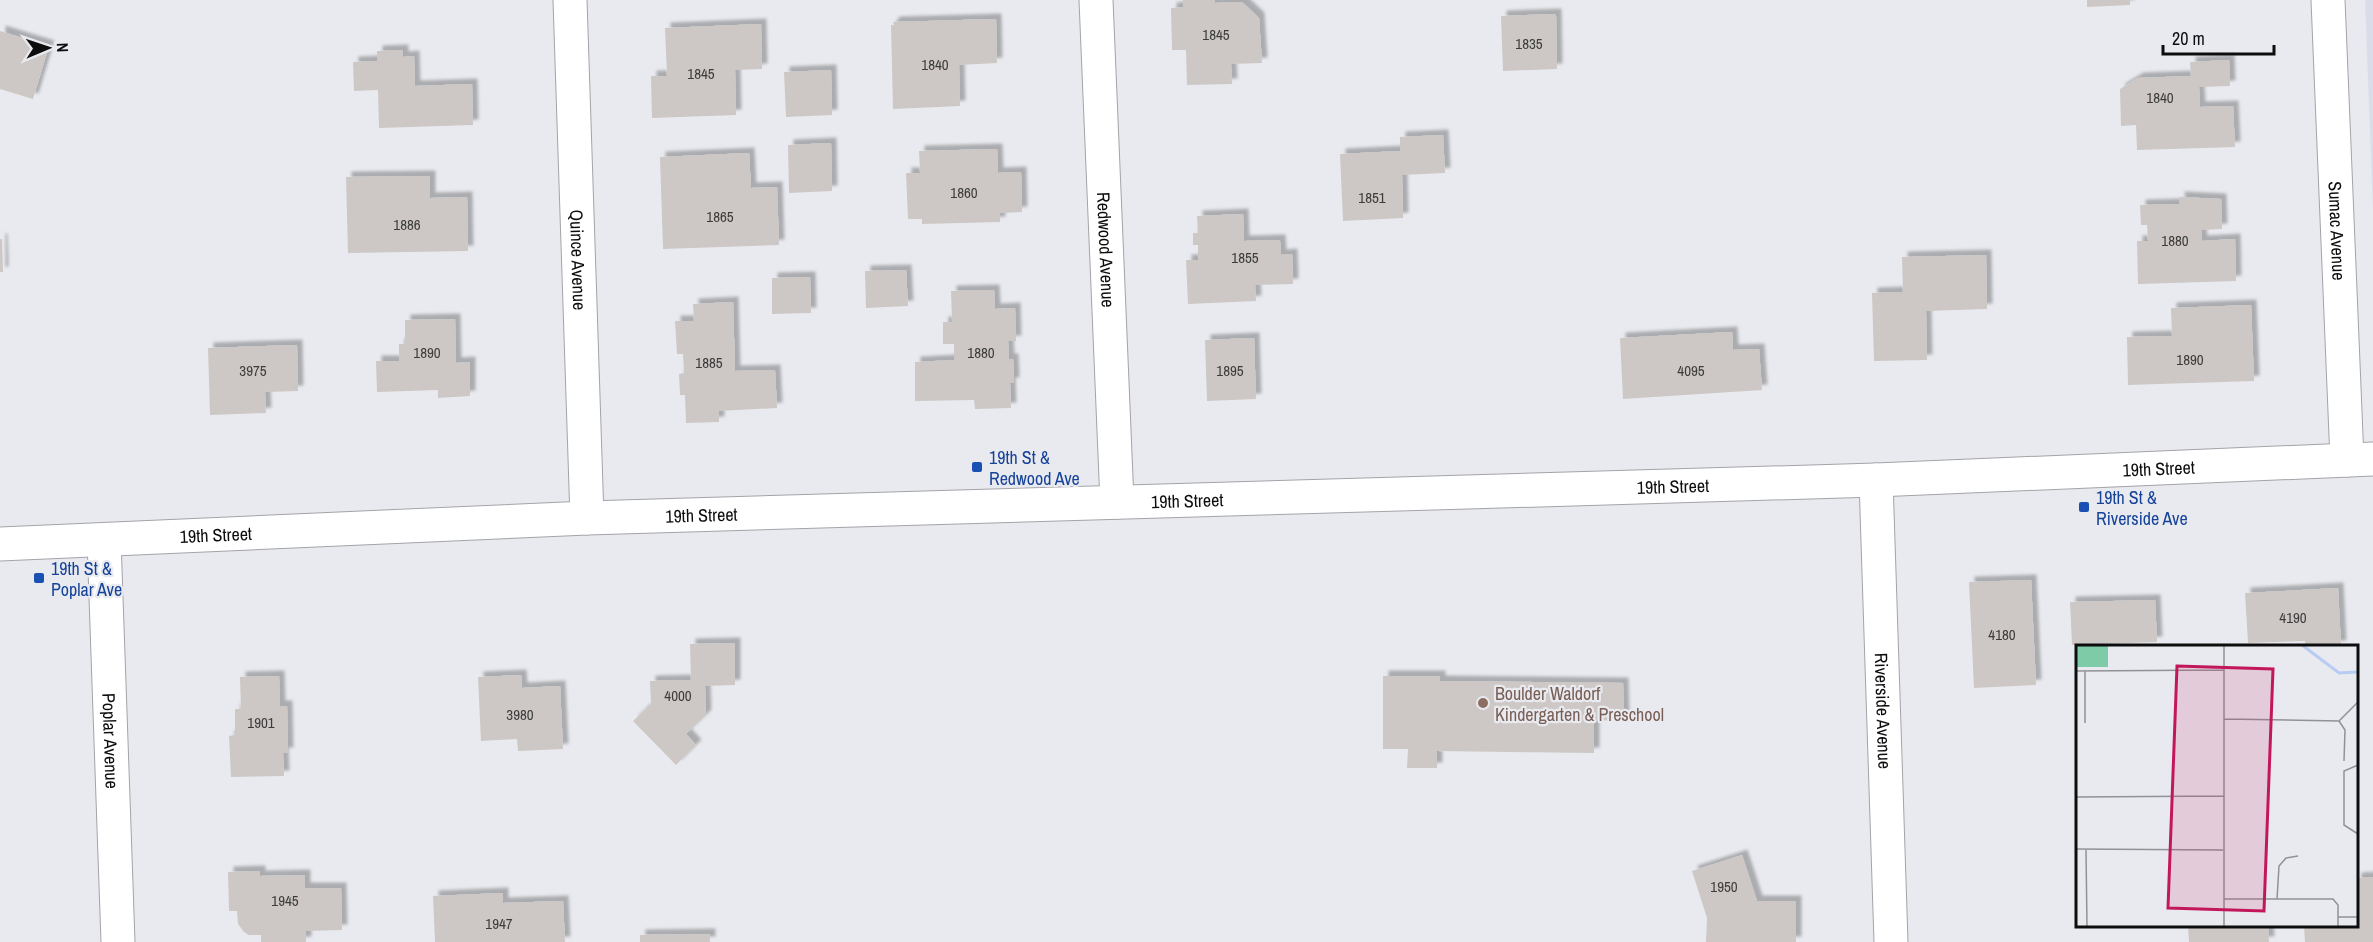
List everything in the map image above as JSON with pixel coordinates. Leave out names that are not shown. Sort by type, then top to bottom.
[{"type":"street","name":"Quince Avenue","points":[[570,0],[587,518]]},
{"type":"street","name":"Redwood Avenue","points":[[1096,0],[1117,502]]},
{"type":"street","name":"Sumac Avenue","points":[[2328,0],[2360,460]]},
{"type":"street","name":"19th Street","points":[[0,544],[587,518],[1875,480],[2360,460]]},
{"type":"street","name":"Riverside Avenue","points":[[1875,480],[1891,942]]},
{"type":"street","name":"Poplar Avenue","points":[[104,540],[118,942]]},
{"type":"shaded area","points":[[2365,0],[2373,0],[2373,211]]},
{"type":"building","points":[[1183,0],[1215,0],[1215,3],[1242,2],[1259,18],[1262,63],[1231,64],[1232,84],[1187,85],[1186,50],[1172,50],[1171,8],[1183,7]]},
{"type":"building","points":[[2087,0],[2130,0],[2130,5],[2087,7]]},
{"type":"building","points":[[1556,14],[1557,69],[1503,71],[1501,16]]},
{"type":"building","points":[[996,19],[997,63],[959,65],[960,106],[893,109],[891,25],[894,25],[893,22]]},
{"type":"building","points":[[761,24],[762,69],[735,70],[736,115],[652,118],[651,76],[667,76],[665,28]]},
{"type":"building","points":[[0,31],[49,46],[33,99],[0,89]]},
{"type":"building","points":[[403,50],[403,57],[414,56],[415,86],[472,84],[473,125],[379,128],[378,90],[354,91],[353,62],[377,61],[377,51]]},
{"type":"building","points":[[2229,60],[2230,86],[2199,87],[2200,107],[2233,106],[2235,147],[2137,150],[2136,125],[2121,126],[2120,89],[2138,78],[2191,76],[2190,62]]},
{"type":"building","points":[[831,70],[832,115],[786,117],[784,72]]},
{"type":"building","points":[[1443,135],[1445,173],[1402,175],[1403,218],[1343,221],[1340,154],[1400,151],[1400,137]]},
{"type":"building","points":[[831,143],[832,191],[789,193],[788,145]]},
{"type":"building","points":[[997,149],[998,173],[1021,172],[1022,212],[1000,213],[1000,222],[922,224],[922,219],[908,219],[906,173],[920,173],[919,151]]},
{"type":"building","points":[[749,153],[751,188],[777,187],[779,245],[663,249],[660,157]]},
{"type":"building","points":[[430,176],[430,198],[467,197],[468,251],[348,253],[346,177]]},
{"type":"building","points":[[2179,197],[2221,199],[2222,229],[2201,230],[2202,241],[2235,239],[2236,281],[2138,284],[2137,241],[2148,241],[2147,225],[2141,225],[2140,205],[2180,204]]},
{"type":"building","points":[[1243,214],[1244,241],[1280,240],[1281,255],[1292,254],[1293,284],[1255,285],[1256,301],[1188,304],[1186,260],[1198,260],[1198,245],[1193,245],[1193,233],[1198,233],[1197,216]]},
{"type":"building","points":[[0,239],[2,239],[3,272],[0,272]]},
{"type":"building","points":[[1986,255],[1987,309],[1926,311],[1927,360],[1874,361],[1872,293],[1903,292],[1902,257]]},
{"type":"building","points":[[906,270],[908,306],[866,308],[865,271]]},
{"type":"building","points":[[810,277],[811,313],[772,314],[772,278]]},
{"type":"building","points":[[994,290],[995,309],[1015,308],[1016,341],[1008,341],[1009,359],[1013,359],[1014,383],[1010,383],[1011,408],[975,409],[974,400],[915,401],[915,362],[954,360],[954,344],[943,344],[943,322],[952,322],[951,291]]},
{"type":"building","points":[[733,302],[735,371],[775,370],[777,408],[719,411],[719,422],[686,423],[685,395],[680,395],[679,374],[684,373],[683,354],[677,354],[675,321],[694,321],[693,304]]},
{"type":"building","points":[[2251,305],[2254,381],[2128,385],[2127,337],[2172,336],[2171,308]]},
{"type":"building","points":[[455,319],[456,363],[470,362],[470,396],[438,398],[438,390],[377,392],[376,361],[399,361],[399,344],[405,344],[405,320]]},
{"type":"building","points":[[1732,332],[1733,350],[1759,349],[1762,390],[1623,399],[1620,338]]},
{"type":"building","points":[[1254,338],[1256,399],[1207,401],[1205,340]]},
{"type":"building","points":[[297,345],[298,391],[265,392],[266,413],[210,415],[208,348]]},
{"type":"building","points":[[2031,580],[2036,685],[1974,688],[1969,582]]},
{"type":"building","points":[[2338,588],[2341,645],[2305,645],[2305,641],[2248,643],[2245,593]]},
{"type":"building","points":[[2155,600],[2157,642],[2072,645],[2070,602]]},
{"type":"building","points":[[735,643],[735,685],[705,686],[706,715],[686,734],[696,745],[676,765],[633,721],[651,704],[650,681],[691,680],[690,644]]},
{"type":"building","points":[[521,675],[522,688],[560,686],[563,749],[518,751],[517,739],[481,741],[478,677]]},
{"type":"building","points":[[279,676],[280,706],[287,706],[288,753],[283,753],[284,776],[231,777],[229,736],[235,735],[235,709],[241,709],[240,677]]},
{"type":"building","points":[[1383,676],[1440,676],[1440,681],[1623,683],[1624,721],[1594,720],[1594,753],[1437,751],[1437,768],[1407,768],[1408,749],[1383,749]]},
{"type":"building","points":[[1742,855],[1757,901],[1796,901],[1796,942],[1706,942],[1707,918],[1692,871]]},
{"type":"building","points":[[260,871],[260,876],[305,875],[305,888],[341,888],[342,930],[306,931],[306,942],[261,942],[261,935],[249,935],[244,932],[238,924],[237,911],[229,911],[228,872]]},
{"type":"building","points":[[2373,877],[2373,942],[2305,942],[2304,927],[2358,927],[2358,878]]},
{"type":"building","points":[[503,893],[503,903],[563,901],[565,942],[435,942],[433,896]]},
{"type":"building","points":[[2188,927],[2268,927],[2269,942],[2189,942]]},
{"type":"building","points":[[710,934],[710,942],[640,942],[640,935]]},
{"type":"place","name":"19th St & Redwood Ave","points":[[977,467]]},
{"type":"place","name":"19th St & Riverside Ave","points":[[2084,507]]},
{"type":"place","name":"19th St & Poplar Ave","points":[[39,578]]},
{"type":"place","name":"Boulder Waldorf Kindergarten & Preschool","points":[[1483,703]]}]
